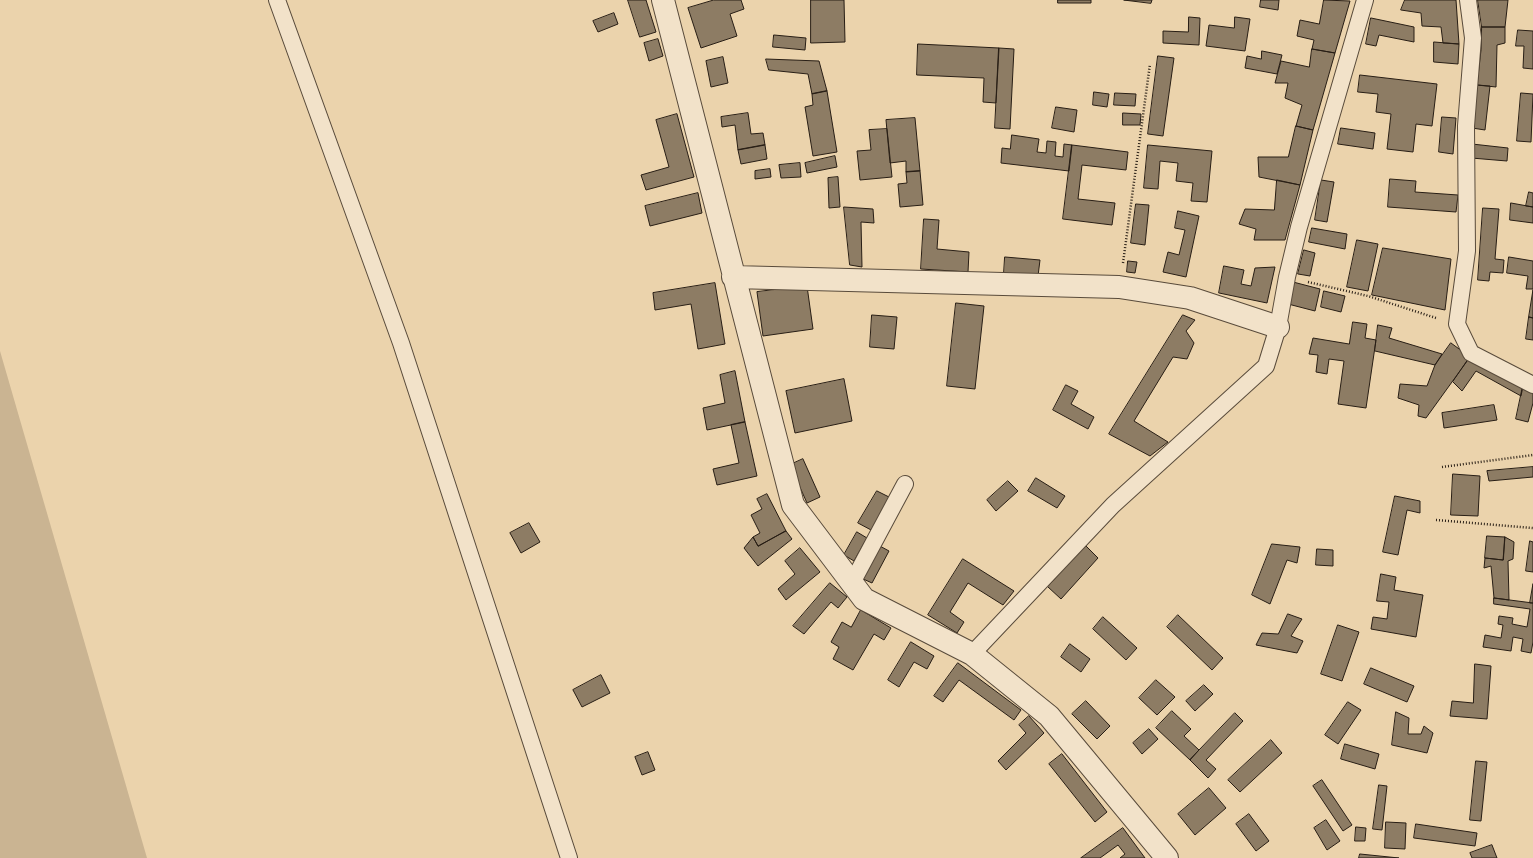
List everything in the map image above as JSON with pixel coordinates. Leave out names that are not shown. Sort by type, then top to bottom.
[{"type":"street","points":[[663,0],[793,505],[864,599],[972,654],[1049,716],[1167,858]]},
{"type":"street","points":[[733,276],[1120,287],[1190,298],[1278,327]]},
{"type":"lane","points":[[277,0],[401,343],[569,858]]},
{"type":"lane","points":[[972,654],[1113,505],[1266,366],[1278,327],[1287,277],[1299,227],[1365,0]]},
{"type":"lane","points":[[1468,0],[1472,38],[1466,126],[1467,251],[1457,324],[1471,353],[1533,385]]},
{"type":"lane","points":[[852,583],[905,484]]},
{"type":"path","points":[[1120,287],[1150,64]]},
{"type":"path","points":[[1287,277],[1368,296],[1457,324]]},
{"type":"path","points":[[1442,467],[1533,455]]},
{"type":"path","points":[[1436,520],[1533,528]]},
{"type":"shaded area","points":[[0,351],[147,858],[0,858]]},
{"type":"building","points":[[628,0],[646,0],[656,32],[640,37]]},
{"type":"building","points":[[714,0],[741,0],[744,9],[730,14],[737,36],[701,48],[688,8]]},
{"type":"building","points":[[811,0],[844,0],[845,42],[811,43]]},
{"type":"building","points":[[1058,0],[1091,0],[1091,3],[1058,3]]},
{"type":"building","points":[[1124,0],[1152,0],[1151,3]]},
{"type":"building","points":[[1261,0],[1279,0],[1278,10],[1260,7]]},
{"type":"building","points":[[1324,0],[1350,1],[1335,53],[1312,49],[1314,40],[1297,36],[1300,20],[1319,24]]},
{"type":"building","points":[[1405,0],[1456,0],[1459,44],[1443,43],[1441,27],[1422,26],[1421,13],[1401,10]]},
{"type":"building","points":[[1478,0],[1508,0],[1505,27],[1482,27]]},
{"type":"building","points":[[614,13],[618,24],[598,32],[593,21]]},
{"type":"building","points":[[1189,17],[1200,18],[1199,45],[1163,43],[1163,31],[1188,32]]},
{"type":"building","points":[[1235,17],[1250,19],[1245,51],[1206,46],[1209,25],[1234,28]]},
{"type":"building","points":[[1371,18],[1414,27],[1414,42],[1379,35],[1376,46],[1366,44]]},
{"type":"building","points":[[1482,27],[1505,27],[1505,43],[1497,45],[1496,87],[1477,85]]},
{"type":"building","points":[[1518,30],[1533,31],[1533,69],[1523,68],[1524,46],[1516,46]]},
{"type":"building","points":[[774,35],[806,38],[805,50],[773,47]]},
{"type":"building","points":[[658,39],[663,56],[649,61],[644,43]]},
{"type":"building","points":[[1434,42],[1459,44],[1458,64],[1434,62]]},
{"type":"building","points":[[918,44],[999,48],[996,103],[983,102],[984,78],[917,75]]},
{"type":"building","points":[[999,48],[1014,49],[1010,129],[995,128]]},
{"type":"building","points":[[1312,49],[1335,53],[1313,130],[1296,126],[1302,105],[1285,98],[1288,83],[1275,83],[1281,61],[1309,67]]},
{"type":"building","points":[[1262,51],[1282,55],[1277,74],[1245,68],[1247,56],[1261,59]]},
{"type":"building","points":[[1158,56],[1174,58],[1163,136],[1148,134]]},
{"type":"building","points":[[723,57],[728,83],[711,87],[706,61]]},
{"type":"building","points":[[766,59],[819,61],[827,91],[812,94],[808,74],[769,70]]},
{"type":"building","points":[[1360,75],[1437,84],[1432,126],[1416,124],[1413,152],[1387,149],[1391,114],[1376,112],[1378,94],[1358,92]]},
{"type":"building","points":[[1477,85],[1490,86],[1485,130],[1472,128]]},
{"type":"building","points":[[827,91],[837,152],[813,156],[805,107],[813,105],[812,94]]},
{"type":"building","points":[[1094,92],[1109,94],[1107,107],[1093,105]]},
{"type":"building","points":[[1115,93],[1136,94],[1135,106],[1114,105]]},
{"type":"building","points":[[1521,93],[1533,94],[1531,142],[1517,141]]},
{"type":"building","points":[[1056,107],[1077,110],[1074,132],[1052,128]]},
{"type":"building","points":[[748,113],[751,134],[763,133],[765,145],[738,150],[735,125],[722,127],[721,117]]},
{"type":"building","points":[[1123,113],[1141,114],[1140,125],[1123,125]]},
{"type":"building","points":[[677,114],[694,177],[646,190],[641,175],[669,167],[656,120]]},
{"type":"building","points":[[1442,117],[1456,118],[1453,154],[1439,152]]},
{"type":"building","points":[[915,118],[920,171],[906,172],[906,161],[890,163],[886,120]]},
{"type":"building","points":[[1296,126],[1313,130],[1300,185],[1259,177],[1258,157],[1288,157]]},
{"type":"building","points":[[1341,128],[1375,133],[1373,149],[1338,144]]},
{"type":"building","points":[[887,129],[892,177],[860,180],[857,151],[871,150],[869,130]]},
{"type":"building","points":[[1012,135],[1039,139],[1037,152],[1046,153],[1047,141],[1056,142],[1055,156],[1063,157],[1064,144],[1072,145],[1069,171],[1001,163],[1002,148],[1010,149]]},
{"type":"building","points":[[1472,144],[1508,148],[1507,161],[1471,158]]},
{"type":"building","points":[[765,145],[767,159],[741,164],[738,150]]},
{"type":"building","points":[[1072,145],[1128,152],[1126,170],[1082,165],[1078,199],[1115,203],[1112,225],[1063,219]]},
{"type":"building","points":[[1148,145],[1212,151],[1207,202],[1191,201],[1193,183],[1176,181],[1178,163],[1160,161],[1158,189],[1144,188]]},
{"type":"building","points":[[835,156],[837,167],[807,173],[805,163]]},
{"type":"building","points":[[800,163],[801,177],[781,178],[779,165]]},
{"type":"building","points":[[770,169],[771,177],[755,179],[755,171]]},
{"type":"building","points":[[920,171],[923,205],[900,207],[898,184],[907,183],[906,172]]},
{"type":"building","points":[[838,177],[840,207],[829,208],[828,178]]},
{"type":"building","points":[[1390,179],[1416,181],[1415,192],[1458,195],[1456,212],[1388,207]]},
{"type":"building","points":[[1277,180],[1300,185],[1285,240],[1254,240],[1256,229],[1239,224],[1245,209],[1274,210]]},
{"type":"building","points":[[1321,180],[1334,182],[1327,222],[1315,220]]},
{"type":"building","points":[[1529,192],[1533,193],[1533,207],[1526,206]]},
{"type":"building","points":[[698,193],[702,213],[650,226],[645,206]]},
{"type":"building","points":[[1511,203],[1533,207],[1533,223],[1510,220]]},
{"type":"building","points":[[1136,204],[1149,205],[1145,245],[1131,243]]},
{"type":"building","points":[[844,207],[873,209],[874,223],[861,222],[862,267],[850,265]]},
{"type":"building","points":[[1483,208],[1499,209],[1495,259],[1504,260],[1503,273],[1490,272],[1489,281],[1478,280]]},
{"type":"building","points":[[1178,211],[1199,216],[1186,277],[1163,272],[1168,252],[1179,255],[1185,230],[1175,228]]},
{"type":"building","points":[[924,219],[939,220],[937,249],[969,252],[968,272],[921,269]]},
{"type":"building","points":[[1312,228],[1347,234],[1345,249],[1309,242]]},
{"type":"building","points":[[1357,240],[1378,244],[1368,291],[1347,287]]},
{"type":"building","points":[[1383,248],[1451,259],[1445,310],[1372,295]]},
{"type":"building","points":[[1304,250],[1315,253],[1310,276],[1298,274]]},
{"type":"building","points":[[1005,257],[1040,260],[1038,276],[1004,273]]},
{"type":"building","points":[[1509,257],[1533,261],[1533,289],[1526,289],[1528,276],[1507,273]]},
{"type":"building","points":[[1128,261],[1137,262],[1135,273],[1127,272]]},
{"type":"building","points":[[1224,266],[1244,270],[1241,284],[1251,286],[1255,268],[1275,267],[1267,303],[1219,293]]},
{"type":"building","points":[[1293,282],[1320,289],[1315,311],[1288,304]]},
{"type":"building","points":[[715,283],[725,344],[698,349],[691,304],[655,310],[653,293]]},
{"type":"building","points":[[807,286],[813,329],[763,336],[757,292]]},
{"type":"building","points":[[1533,290],[1533,318],[1529,317]]},
{"type":"building","points":[[1324,291],[1345,296],[1341,312],[1321,307]]},
{"type":"building","points":[[956,303],[984,306],[975,389],[947,386]]},
{"type":"building","points":[[872,315],[897,317],[894,349],[870,347]]},
{"type":"building","points":[[1183,315],[1195,320],[1186,331],[1194,343],[1187,359],[1173,357],[1134,421],[1168,442],[1150,456],[1109,434]]},
{"type":"building","points":[[1529,317],[1533,318],[1533,340],[1526,339]]},
{"type":"building","points":[[1353,322],[1367,324],[1365,338],[1376,340],[1366,408],[1338,404],[1344,361],[1329,359],[1327,374],[1316,372],[1318,355],[1309,354],[1313,338],[1349,344]]},
{"type":"building","points":[[1378,325],[1392,328],[1389,338],[1442,354],[1435,365],[1375,351]]},
{"type":"building","points":[[1451,343],[1470,357],[1426,418],[1418,416],[1419,405],[1398,398],[1400,384],[1427,386],[1435,365]]},
{"type":"building","points":[[1470,357],[1523,386],[1521,396],[1476,371],[1462,391],[1453,382]]},
{"type":"building","points":[[735,371],[745,422],[707,430],[703,408],[725,403],[720,375]]},
{"type":"building","points":[[844,379],[852,421],[795,433],[786,391]]},
{"type":"building","points":[[1066,385],[1078,391],[1071,404],[1094,417],[1088,429],[1053,410]]},
{"type":"building","points":[[1523,386],[1533,388],[1533,403],[1528,422],[1516,419]]},
{"type":"building","points":[[1494,405],[1497,420],[1444,428],[1442,413]]},
{"type":"building","points":[[745,422],[757,476],[717,485],[713,469],[739,463],[731,425]]},
{"type":"building","points":[[803,459],[820,497],[807,503],[790,465]]},
{"type":"building","points":[[1533,467],[1533,477],[1489,481],[1487,471]]},
{"type":"building","points":[[1453,474],[1480,476],[1478,516],[1451,515]]},
{"type":"building","points":[[1036,478],[1065,496],[1057,508],[1028,491]]},
{"type":"building","points":[[1008,481],[1018,491],[996,511],[987,500]]},
{"type":"building","points":[[877,491],[891,498],[873,531],[858,523]]},
{"type":"building","points":[[767,494],[786,531],[758,546],[753,537],[760,533],[751,515],[762,509],[757,499]]},
{"type":"building","points":[[1395,496],[1420,501],[1420,513],[1407,510],[1398,555],[1383,552]]},
{"type":"building","points":[[529,523],[540,542],[521,553],[510,533]]},
{"type":"building","points":[[786,531],[792,539],[758,566],[744,548],[753,537],[758,546]]},
{"type":"building","points":[[857,532],[867,538],[854,561],[844,555]]},
{"type":"building","points":[[1487,536],[1505,537],[1503,560],[1485,558]]},
{"type":"building","points":[[1505,537],[1514,542],[1513,559],[1508,561],[1509,600],[1494,598],[1491,566],[1484,568],[1485,558],[1503,560]]},
{"type":"building","points":[[1530,541],[1533,542],[1533,572],[1526,571]]},
{"type":"building","points":[[1272,544],[1300,547],[1297,563],[1287,560],[1270,604],[1252,595]]},
{"type":"building","points":[[878,545],[889,551],[872,583],[861,578]]},
{"type":"building","points":[[1085,545],[1098,558],[1061,599],[1048,587]]},
{"type":"building","points":[[800,548],[820,572],[786,600],[778,589],[795,574],[785,561]]},
{"type":"building","points":[[1317,549],[1333,550],[1333,566],[1316,565]]},
{"type":"building","points":[[963,559],[1014,591],[1003,605],[968,583],[950,612],[964,622],[957,633],[928,615]]},
{"type":"building","points":[[1381,574],[1396,577],[1394,590],[1423,595],[1416,637],[1371,629],[1373,617],[1387,619],[1389,602],[1377,601]]},
{"type":"building","points":[[830,583],[847,597],[838,608],[831,602],[804,634],[793,626]]},
{"type":"building","points":[[1533,584],[1533,603],[1530,603]]},
{"type":"building","points":[[1494,598],[1533,603],[1533,642],[1531,653],[1521,651],[1523,639],[1513,637],[1511,651],[1483,647],[1485,635],[1501,638],[1503,625],[1498,624],[1499,616],[1513,618],[1512,624],[1527,627],[1530,609],[1494,604]]},
{"type":"building","points":[[861,610],[891,628],[884,640],[874,634],[853,670],[833,659],[839,647],[831,642],[842,622],[851,627]]},
{"type":"building","points":[[1288,614],[1302,619],[1291,636],[1303,641],[1297,653],[1256,645],[1262,633],[1278,634]]},
{"type":"building","points":[[1178,615],[1223,658],[1212,670],[1167,627]]},
{"type":"building","points":[[1103,617],[1137,648],[1126,660],[1093,629]]},
{"type":"building","points":[[1338,625],[1359,632],[1342,681],[1321,674]]},
{"type":"building","points":[[911,642],[934,656],[927,669],[914,662],[899,687],[888,680]]},
{"type":"building","points":[[1070,644],[1090,659],[1081,672],[1061,657]]},
{"type":"building","points":[[958,663],[1021,710],[1014,720],[959,680],[943,702],[934,696]]},
{"type":"building","points":[[1475,664],[1491,666],[1487,719],[1450,716],[1452,701],[1473,703]]},
{"type":"building","points":[[1371,668],[1414,686],[1407,702],[1364,684]]},
{"type":"building","points":[[601,675],[610,693],[582,707],[573,690]]},
{"type":"building","points":[[1156,680],[1175,697],[1157,715],[1139,698]]},
{"type":"building","points":[[1204,685],[1213,694],[1195,711],[1186,701]]},
{"type":"building","points":[[1086,701],[1110,726],[1097,739],[1072,714]]},
{"type":"building","points":[[1348,702],[1361,710],[1338,744],[1325,735]]},
{"type":"building","points":[[1172,711],[1191,729],[1184,736],[1199,750],[1190,760],[1156,728]]},
{"type":"building","points":[[1396,712],[1409,718],[1408,734],[1421,734],[1424,726],[1433,733],[1427,753],[1392,745]]},
{"type":"building","points":[[1235,713],[1243,721],[1206,760],[1216,769],[1208,778],[1190,760]]},
{"type":"building","points":[[1029,716],[1044,733],[1006,770],[998,761],[1026,733],[1019,725]]},
{"type":"building","points":[[1149,729],[1158,739],[1142,754],[1133,743]]},
{"type":"building","points":[[1271,740],[1282,753],[1240,792],[1228,780]]},
{"type":"building","points":[[1345,744],[1379,754],[1375,769],[1341,759]]},
{"type":"building","points":[[648,752],[655,770],[642,775],[635,757]]},
{"type":"building","points":[[1062,754],[1107,812],[1095,822],[1049,764]]},
{"type":"building","points":[[1476,761],[1487,762],[1481,821],[1470,820]]},
{"type":"building","points":[[1322,780],[1352,825],[1343,831],[1313,786]]},
{"type":"building","points":[[1379,785],[1387,786],[1382,830],[1373,829]]},
{"type":"building","points":[[1209,788],[1226,808],[1195,835],[1178,814]]},
{"type":"building","points":[[1249,814],[1269,841],[1256,851],[1236,824]]},
{"type":"building","points":[[1326,820],[1340,841],[1327,850],[1314,828]]},
{"type":"building","points":[[1386,822],[1406,823],[1405,849],[1385,848]]},
{"type":"building","points":[[1416,824],[1477,833],[1475,846],[1414,838]]},
{"type":"building","points":[[1356,827],[1366,828],[1365,841],[1355,841]]},
{"type":"building","points":[[1123,828],[1145,858],[1120,858],[1125,854],[1118,845],[1100,858],[1081,858]]},
{"type":"building","points":[[1492,845],[1497,858],[1472,858],[1470,853]]},
{"type":"building","points":[[1360,854],[1399,858],[1359,858]]}]
